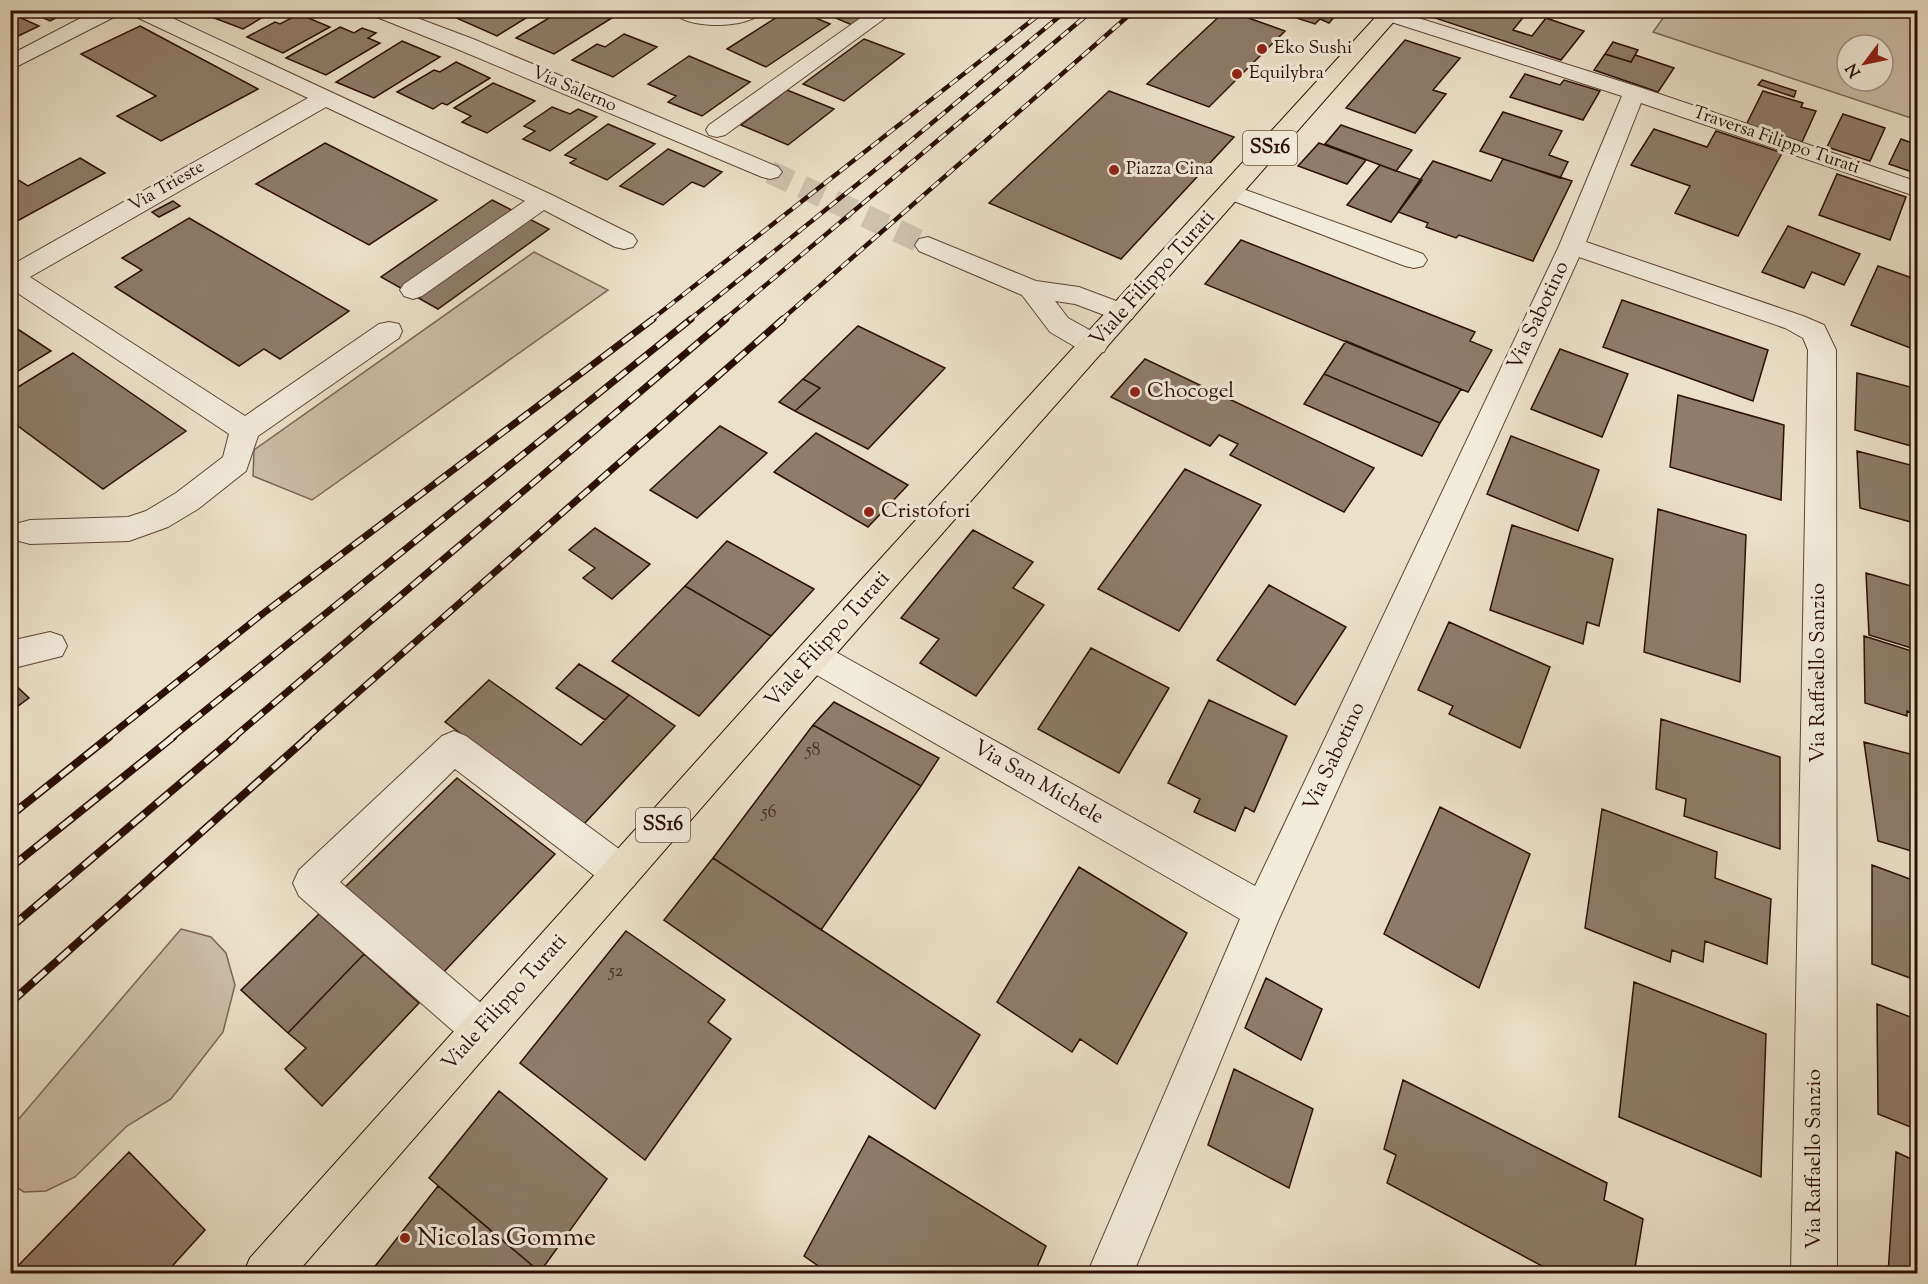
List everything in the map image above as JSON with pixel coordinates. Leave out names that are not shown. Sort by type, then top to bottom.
[{"type":"main road","name":"Viale Filippo Turati","points":[[266,1274],[813,656],[1392,13]]},
{"type":"street","points":[[10,64],[113,10]]},
{"type":"street","points":[[137,10],[543,200],[624,241]]},
{"type":"street","name":"Via Salerno","points":[[376,10],[465,44],[770,172]]},
{"type":"street","points":[[680,10],[697,17],[717,21],[732,19],[754,10]]},
{"type":"street","points":[[717,130],[885,12]]},
{"type":"street","name":"Traversa Filippo Turati","points":[[1392,13],[1917,190]]},
{"type":"street","points":[[1572,246],[1634,93]]},
{"type":"street","name":"Via Trieste","points":[[245,430],[11,277],[325,98]]},
{"type":"street","points":[[1232,192],[1414,260]]},
{"type":"street","points":[[413,290],[543,200]]},
{"type":"street","points":[[928,245],[1031,289],[1078,296],[1123,313]]},
{"type":"street","name":"Via Raffaello Sanzio","points":[[1572,246],[1794,322],[1814,332],[1822,350],[1814,1274]]},
{"type":"street","name":"Via Sabotino","points":[[1110,1274],[1263,911],[1572,246]]},
{"type":"street","points":[[1031,289],[1059,325],[1094,345]]},
{"type":"street","points":[[30,532],[129,529],[157,519],[188,501],[236,463],[245,430],[389,331]]},
{"type":"street","points":[[10,655],[50,646]]},
{"type":"street","name":"Via San Michele","points":[[813,656],[1263,911]]},
{"type":"street","points":[[482,1030],[312,883],[454,747],[621,873]]},
{"type":"shaded area","points":[[1668,11],[1904,11],[1917,15],[1917,120],[1836,93],[1895,93],[1895,33],[1835,33],[1835,93],[1653,32]]},
{"type":"shaded area","points":[[534,252],[608,290],[312,500],[253,476],[254,450]]},
{"type":"shaded area","points":[[181,929],[211,937],[226,953],[235,985],[223,1032],[171,1099],[127,1126],[75,1177],[46,1191],[24,1192],[11,1184],[11,1128]]},
{"type":"building","points":[[26,10],[71,10],[50,21]]},
{"type":"building","points":[[218,10],[275,10],[243,29],[209,16]]},
{"type":"building","points":[[466,10],[527,10],[534,13],[497,36],[454,17]]},
{"type":"building","points":[[562,10],[602,10],[615,16],[554,54],[516,38]]},
{"type":"building","points":[[788,10],[797,10],[830,24],[766,67],[727,49]]},
{"type":"building","points":[[817,10],[850,10],[865,17],[852,25]]},
{"type":"building","points":[[1226,10],[1285,31],[1209,107],[1147,84]]},
{"type":"building","points":[[1340,10],[1329,23],[1320,19],[1315,24],[1275,11]]},
{"type":"building","points":[[1434,10],[1529,10],[1513,30],[1532,36],[1546,18],[1584,31],[1561,60],[1429,16]]},
{"type":"building","points":[[10,13],[39,26],[10,40]]},
{"type":"building","points":[[299,14],[330,27],[283,53],[247,37],[275,22],[280,24]]},
{"type":"building","points":[[140,26],[258,89],[161,141],[117,116],[156,96],[81,54]]},
{"type":"building","points":[[340,27],[354,33],[362,28],[376,33],[368,38],[380,43],[326,75],[286,58]]},
{"type":"building","points":[[624,34],[657,47],[613,77],[572,60],[597,44],[605,47]]},
{"type":"building","points":[[864,39],[904,54],[844,101],[803,84]]},
{"type":"building","points":[[1405,40],[1460,58],[1433,90],[1446,94],[1415,133],[1346,108]]},
{"type":"building","points":[[402,41],[440,57],[374,98],[336,82]]},
{"type":"building","points":[[1613,42],[1638,50],[1631,62],[1605,54]]},
{"type":"building","points":[[1605,54],[1631,62],[1635,55],[1674,68],[1658,92],[1594,70]]},
{"type":"building","points":[[689,56],[750,82],[702,116],[668,102],[676,96],[648,84]]},
{"type":"building","points":[[456,62],[490,78],[447,105],[442,103],[433,109],[397,92],[434,70],[440,72]]},
{"type":"building","points":[[1525,74],[1560,85],[1564,80],[1600,91],[1583,120],[1510,97]]},
{"type":"building","points":[[1762,80],[1796,91],[1794,97],[1758,85]]},
{"type":"building","points":[[493,83],[535,101],[487,133],[462,122],[471,116],[454,108]]},
{"type":"building","points":[[787,90],[834,109],[788,145],[741,125]]},
{"type":"building","name":"Piazza Cina","points":[[1109,91],[1234,137],[1121,259],[989,203]]},
{"type":"building","points":[[1763,91],[1803,103],[1801,107],[1816,111],[1802,142],[1746,125]]},
{"type":"building","points":[[552,107],[570,114],[578,109],[597,117],[550,151],[523,139],[535,131],[524,126]]},
{"type":"building","points":[[1503,112],[1562,131],[1549,155],[1568,162],[1560,178],[1480,151]]},
{"type":"building","points":[[1843,114],[1885,128],[1870,161],[1827,147]]},
{"type":"building","points":[[608,124],[655,144],[607,180],[570,163],[576,159],[565,155]]},
{"type":"building","points":[[1341,125],[1412,150],[1396,171],[1325,144]]},
{"type":"building","points":[[1654,129],[1707,147],[1716,131],[1782,153],[1738,236],[1675,213],[1690,186],[1631,165]]},
{"type":"building","points":[[1901,139],[1918,145],[1918,174],[1889,164]]},
{"type":"building","points":[[325,143],[437,200],[369,245],[256,184]]},
{"type":"building","points":[[1319,143],[1366,160],[1347,184],[1298,166]]},
{"type":"building","points":[[668,149],[722,172],[704,187],[692,182],[663,205],[620,186]]},
{"type":"building","points":[[80,158],[105,173],[10,225],[10,175],[28,186]]},
{"type":"building","points":[[1503,159],[1572,181],[1533,261],[1459,235],[1456,238],[1426,227],[1428,223],[1398,212],[1433,161],[1491,181]]},
{"type":"building","points":[[1380,165],[1422,180],[1391,222],[1347,205]]},
{"type":"building","points":[[1837,174],[1906,197],[1890,240],[1819,215]]},
{"type":"building","points":[[492,200],[549,229],[438,309],[381,277]]},
{"type":"building","points":[[173,201],[180,206],[159,217],[152,212]]},
{"type":"building","points":[[189,218],[349,311],[280,359],[264,349],[239,366],[115,287],[142,270],[122,258]]},
{"type":"building","points":[[1788,226],[1860,254],[1844,285],[1812,272],[1804,288],[1762,272]]},
{"type":"building","points":[[1241,240],[1475,332],[1470,341],[1492,350],[1468,392],[1205,284]]},
{"type":"building","points":[[1878,266],[1918,280],[1918,351],[1851,325]]},
{"type":"building","points":[[1622,300],[1768,350],[1753,401],[1603,347]]},
{"type":"building","points":[[10,324],[51,351],[10,376]]},
{"type":"building","points":[[858,326],[945,368],[868,449],[795,411],[820,388],[803,379]]},
{"type":"building","points":[[1346,341],[1461,389],[1440,423],[1324,374]]},
{"type":"building","points":[[1560,349],[1628,374],[1602,437],[1531,409]]},
{"type":"building","points":[[73,353],[186,431],[103,489],[10,420],[10,392]]},
{"type":"building","points":[[1145,359],[1374,468],[1344,512],[1230,455],[1238,444],[1219,435],[1210,446],[1111,397]]},
{"type":"building","points":[[1857,373],[1918,389],[1918,448],[1855,430]]},
{"type":"building","points":[[1324,374],[1440,423],[1422,456],[1304,404]]},
{"type":"building","points":[[803,379],[820,388],[795,411],[779,402]]},
{"type":"building","points":[[1678,395],[1784,425],[1781,500],[1670,467]]},
{"type":"building","points":[[720,426],[767,453],[697,518],[650,490]]},
{"type":"building","points":[[816,433],[908,485],[868,527],[774,472]]},
{"type":"building","points":[[1511,436],[1599,470],[1578,531],[1487,494]]},
{"type":"building","points":[[1857,451],[1918,467],[1918,524],[1860,508]]},
{"type":"building","points":[[1185,469],[1261,505],[1179,631],[1098,589]]},
{"type":"building","points":[[1658,509],[1746,535],[1740,682],[1644,652]]},
{"type":"building","points":[[1512,525],[1613,559],[1599,626],[1587,622],[1583,644],[1490,610]]},
{"type":"building","points":[[595,528],[650,564],[612,599],[583,578],[595,568],[569,550]]},
{"type":"building","points":[[973,530],[1033,562],[1013,588],[1044,605],[976,696],[920,663],[939,639],[901,618]]},
{"type":"building","points":[[727,541],[814,589],[771,636],[685,586]]},
{"type":"building","points":[[1866,573],[1918,588],[1918,650],[1869,635]]},
{"type":"building","points":[[1269,585],[1346,627],[1295,705],[1217,660]]},
{"type":"building","points":[[685,586],[771,636],[699,716],[612,661]]},
{"type":"building","points":[[1449,622],[1550,667],[1520,748],[1449,714],[1453,706],[1418,690]]},
{"type":"building","points":[[1864,636],[1918,653],[1918,714],[1907,711],[1907,716],[1865,703]]},
{"type":"building","points":[[1091,648],[1169,688],[1119,773],[1038,729]]},
{"type":"building","points":[[579,664],[629,695],[605,720],[556,688]]},
{"type":"building","points":[[10,680],[29,698],[10,712]]},
{"type":"building","points":[[489,680],[581,745],[629,695],[675,726],[584,824],[445,722]]},
{"type":"building","points":[[1209,700],[1287,736],[1254,812],[1245,807],[1235,831],[1194,812],[1200,799],[1168,783]]},
{"type":"building","points":[[834,702],[939,758],[921,786],[813,725]]},
{"type":"building","points":[[1661,719],[1780,757],[1780,849],[1684,816],[1686,799],[1656,789]]},
{"type":"building","points":[[813,725],[921,786],[821,930],[713,858]]},
{"type":"building","points":[[1864,742],[1918,756],[1918,853],[1878,841]]},
{"type":"building","points":[[457,778],[555,854],[440,976],[342,890]]},
{"type":"building","points":[[1440,807],[1530,854],[1479,988],[1384,934]]},
{"type":"building","points":[[1602,809],[1717,852],[1715,878],[1771,899],[1767,964],[1705,941],[1703,962],[1672,950],[1670,962],[1585,928]]},
{"type":"building","points":[[713,858],[980,1035],[935,1109],[664,920]]},
{"type":"building","points":[[1872,865],[1918,882],[1918,981],[1872,964]]},
{"type":"building","points":[[1079,867],[1187,933],[1117,1064],[1080,1039],[1072,1052],[997,1002]]},
{"type":"building","points":[[319,914],[364,954],[288,1033],[241,990]]},
{"type":"building","points":[[626,931],[725,1000],[708,1022],[731,1039],[645,1160],[520,1063]]},
{"type":"building","points":[[364,954],[419,1003],[322,1106],[285,1069],[306,1048],[288,1033]]},
{"type":"building","points":[[1266,978],[1322,1009],[1301,1060],[1245,1028]]},
{"type":"building","points":[[1634,982],[1766,1034],[1761,1177],[1619,1117]]},
{"type":"building","points":[[1877,1004],[1918,1020],[1918,1130],[1878,1114]]},
{"type":"building","points":[[1234,1069],[1313,1109],[1289,1188],[1208,1145]]},
{"type":"building","points":[[1403,1080],[1607,1183],[1604,1200],[1643,1219],[1634,1274],[1557,1274],[1387,1183],[1396,1155],[1384,1149]]},
{"type":"building","points":[[499,1091],[607,1179],[540,1272],[429,1178]]},
{"type":"building","points":[[869,1136],[1046,1246],[1034,1274],[830,1274],[804,1256]]},
{"type":"building","points":[[129,1152],[205,1230],[165,1274],[10,1274]]},
{"type":"building","points":[[1896,1152],[1918,1162],[1918,1274],[1888,1274]]},
{"type":"building","points":[[438,1186],[540,1272],[541,1274],[369,1274]]},
{"type":"tunnel","points":[[770,172],[928,245]]},
{"type":"railway","points":[[651,320],[1045,10]]},
{"type":"railway","points":[[689,320],[896,153],[1067,10]]},
{"type":"railway","points":[[724,320],[1093,10]]},
{"type":"railway","points":[[781,320],[1135,10]]},
{"type":"railway","points":[[107,738],[261,615],[653,319]]},
{"type":"railway","points":[[171,738],[691,319]]},
{"type":"railway","points":[[233,738],[726,319]]},
{"type":"railway","points":[[306,738],[783,319]]},
{"type":"railway","points":[[10,816],[109,737]]},
{"type":"railway","points":[[10,868],[173,737]]},
{"type":"railway","points":[[10,928],[235,737]]},
{"type":"railway","points":[[10,1003],[308,737]]},
{"type":"place","name":"Eko Sushi","points":[[1262,49]]},
{"type":"place","name":"Equilybra","points":[[1237,74]]},
{"type":"place","name":"Piazza Cina","points":[[1114,170]]},
{"type":"place","name":"Chocogel","points":[[1135,392]]},
{"type":"place","name":"Cristofori","points":[[869,512]]},
{"type":"place","name":"Nicolas Gomme","points":[[405,1238]]}]
